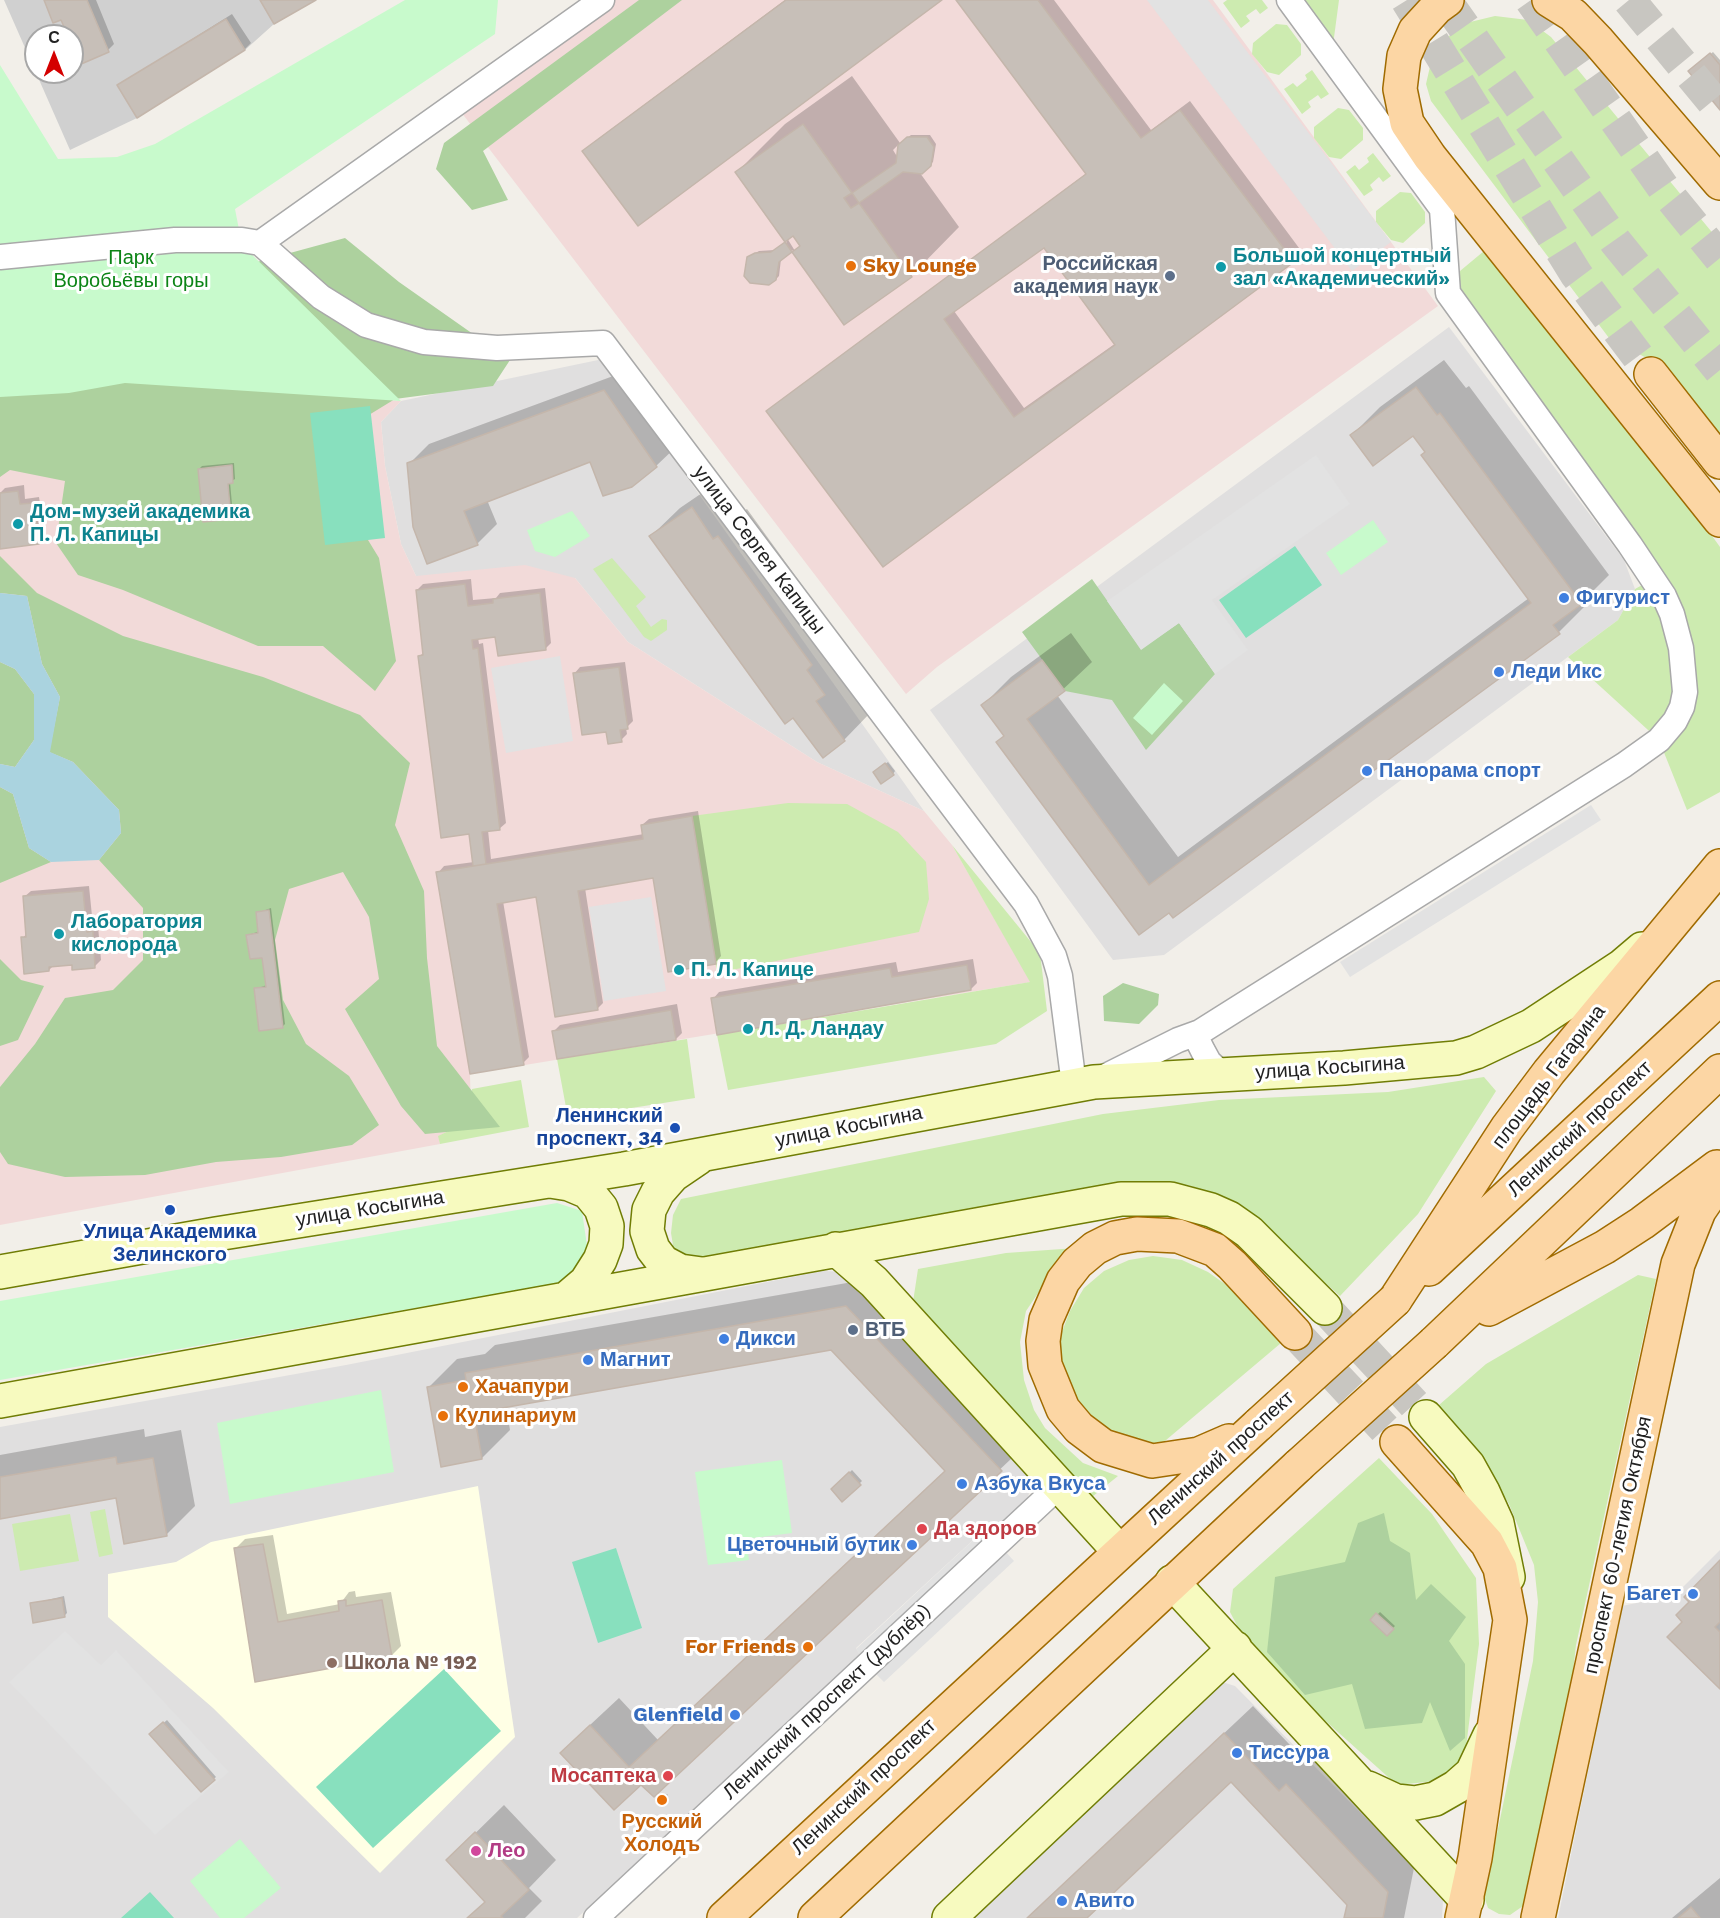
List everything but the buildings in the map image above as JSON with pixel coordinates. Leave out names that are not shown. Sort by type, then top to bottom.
[{"type":"main road","points":[[1447,0],[1436,8],[1415,31],[1404,56],[1401,89],[1407,123],[1430,157],[1720,520]]},
{"type":"main road","points":[[1549,0],[1573,15],[1598,41],[1720,183]]},
{"type":"main road","points":[[1651,374],[1720,462]]},
{"type":"main road","name":"площадь Гагарина","points":[[1395,1300],[1508,1128],[1549,1072],[1666,928],[1720,866]]},
{"type":"main road","name":"улица Косыгина","points":[[0,1272],[216,1234],[702,1155],[1084,1084],[1432,1061],[1476,1052],[1502,1042],[1558,1010],[1622,966],[1666,928]]},
{"type":"main road","name":"Ленинский проспект","points":[[724,1918],[1720,998]]},
{"type":"main road","points":[[815,1918],[1172,1582],[1434,1343],[1720,1071]]},
{"type":"main road","points":[[702,1155],[673,1175],[658,1192],[649,1210],[647,1231],[653,1249],[663,1263],[681,1271],[704,1274]]},
{"type":"main road","points":[[1434,1343],[1461,1325],[1605,1247],[1642,1223],[1720,1165]]},
{"type":"main road","name":"проспект 60-летия Октября","points":[[1538,1918],[1678,1264],[1699,1211],[1720,1180]]},
{"type":"main road","points":[[549,1181],[569,1184],[588,1192],[601,1208],[607,1226],[606,1244],[600,1260],[586,1282],[566,1299]]},
{"type":"main road","points":[[0,1401],[1121,1199],[1147,1198],[1190,1203],[1229,1218],[1249,1232],[1325,1308]]},
{"type":"main road","points":[[1025,1216],[1098,1209],[1131,1210],[1171,1218],[1201,1234],[1295,1333]]},
{"type":"main road","points":[[1232,1265],[1215,1250],[1178,1236],[1137,1234],[1115,1238],[1095,1248],[1077,1263],[1052,1301],[1043,1341],[1045,1365],[1063,1409],[1079,1428],[1103,1446],[1128,1455],[1152,1461],[1199,1454],[1259,1424]]},
{"type":"main road","points":[[836,1249],[874,1282],[1058,1487],[1119,1551]]},
{"type":"main road","points":[[1425,1416],[1468,1465],[1497,1523],[1505,1554],[1510,1620],[1499,1704],[1465,1909]]},
{"type":"main road","points":[[1397,1442],[1487,1543],[1500,1568],[1510,1620]]},
{"type":"main road","points":[[1172,1582],[1359,1782],[1465,1909]]},
{"type":"main road","points":[[949,1918],[1235,1648]]},
{"type":"main road","points":[[1359,1782],[1387,1798],[1415,1803],[1435,1799],[1456,1787],[1472,1773],[1482,1755],[1499,1704]]},
{"type":"street","points":[[0,257],[175,240],[242,240],[260,243],[602,0]]},
{"type":"street","points":[[1084,1084],[1200,1032],[1624,765],[1659,740],[1675,721],[1682,707],[1685,692],[1681,648],[1672,614],[1653,579],[1448,292],[1442,209],[1289,0]]},
{"type":"street","name":"улица Сергея Капицы","points":[[260,243],[321,297],[366,325],[424,342],[496,348],[603,343],[1026,904],[1054,956],[1084,1084]]},
{"type":"street","points":[[1200,1032],[1197,1039],[1203,1051],[1209,1062],[1223,1075]]},
{"type":"street","name":"Ленинский проспект (дублёр)","points":[[596,1918],[1058,1487]]},
{"type":"shaded area","points":[[4,0],[316,0],[274,24],[245,50],[137,118],[70,150],[41,84],[84,84],[84,24],[24,24],[24,45]]},
{"type":"shaded area","points":[[612,0],[1213,0],[1438,306],[937,667],[906,694],[458,108]]},
{"type":"shaded area","points":[[1147,0],[1208,0],[1391,242],[1352,271]]},
{"type":"shaded area","points":[[1449,327],[1624,560],[1635,589],[1618,620],[1164,955],[1113,960],[930,710]]},
{"type":"shaded area","points":[[603,359],[924,811],[817,762],[628,642],[575,578],[416,576],[401,544],[385,466],[381,422],[401,401]]},
{"type":"shaded area","points":[[125,383],[401,401],[381,422],[385,466],[401,544],[416,576],[525,565],[575,578],[628,642],[817,762],[924,811],[952,845],[1031,982],[470,1074],[471,1111],[457,1127],[439,1136],[440,1144],[0,1225],[0,397]]},
{"type":"shaded area","points":[[1316,455],[1350,504],[1212,600],[1248,650],[1215,674],[1179,623],[1141,650],[1107,601]]},
{"type":"shaded area","points":[[560,656],[573,741],[506,753],[491,668]]},
{"type":"shaded area","points":[[1591,805],[1601,820],[1350,977],[1340,962]]},
{"type":"shaded area","points":[[651,897],[666,991],[604,1001],[589,907]]},
{"type":"shaded area","points":[[823,1271],[848,1272],[1025,1471],[1030,1485],[1028,1499],[998,1529],[984,1530],[856,1648],[860,1655],[577,1918],[0,1918],[0,1427],[346,1365]]},
{"type":"shaded area","name":"Школа № 192","points":[[478,1486],[515,1737],[380,1873],[213,1708],[108,1617],[108,1574],[176,1562],[211,1542]]},
{"type":"shaded area","points":[[998,1529],[860,1655],[856,1649],[984,1530]]},
{"type":"shaded area","points":[[1004,1550],[1014,1561],[884,1682],[874,1672]]},
{"type":"shaded area","points":[[1720,1550],[1720,1918],[1558,1918],[1622,1606],[1675,1595]]},
{"type":"shaded area","points":[[65,1631],[101,1665],[116,1650],[229,1772],[155,1835],[9,1682]]},
{"type":"shaded area","points":[[1222,1682],[1235,1686],[1438,1891],[1443,1900],[1442,1918],[975,1918]]},
{"type":"green space","name":"Парк Воробьёвы горы","points":[[405,0],[498,0],[495,34],[235,209],[242,245],[401,401],[125,383],[69,393],[0,397],[0,65],[58,159],[117,157],[155,144]]},
{"type":"green space","points":[[639,0],[682,0],[483,151],[508,200],[472,210],[436,169],[444,143]]},
{"type":"green space","points":[[1227,0],[1262,0],[1268,8],[1260,14],[1256,9],[1246,16],[1250,21],[1241,28],[1223,3]]},
{"type":"green space","points":[[1299,0],[1339,0],[1333,45]]},
{"type":"green space","points":[[1495,16],[1528,20],[1551,37],[1720,242],[1720,436],[1667,369],[1609,338],[1431,101],[1426,84],[1432,58],[1445,39],[1466,23]]},
{"type":"green space","points":[[1276,24],[1287,25],[1301,44],[1301,55],[1279,75],[1267,72],[1252,54],[1253,43]]},
{"type":"green space","points":[[1312,70],[1329,94],[1321,99],[1318,95],[1308,102],[1311,107],[1302,114],[1284,89],[1293,83],[1297,87],[1307,79],[1305,75]]},
{"type":"green space","points":[[1338,108],[1349,110],[1363,128],[1363,140],[1341,159],[1329,157],[1314,138],[1314,127]]},
{"type":"green space","points":[[1373,153],[1391,176],[1383,182],[1379,177],[1370,185],[1373,190],[1364,196],[1346,172],[1355,165],[1359,170],[1369,162],[1367,158]]},
{"type":"green space","points":[[1400,192],[1411,193],[1425,212],[1425,223],[1403,243],[1391,240],[1376,222],[1376,211]]},
{"type":"green space","points":[[345,238],[399,282],[510,360],[493,386],[395,399],[346,429],[346,504],[379,558],[396,661],[375,691],[323,646],[258,646],[123,590],[78,575],[56,543],[65,481],[10,470],[0,477],[0,276],[257,262]]},
{"type":"green space","points":[[1484,251],[1672,480],[1720,547],[1720,792],[1687,810],[1659,740],[1568,657],[1618,620],[1635,589],[1653,579],[1448,293],[1460,271]]},
{"type":"green space","points":[[370,406],[385,538],[325,545],[310,413]]},
{"type":"green space","points":[[572,511],[590,536],[555,557],[535,551],[527,530]]},
{"type":"green space","points":[[1373,520],[1388,542],[1341,575],[1326,553]]},
{"type":"green space","points":[[1295,546],[1322,585],[1246,638],[1219,600]]},
{"type":"green space","points":[[0,556],[37,593],[123,636],[263,677],[360,715],[410,763],[395,825],[424,891],[427,958],[437,1046],[500,1127],[425,1134],[401,1106],[345,1009],[379,979],[369,917],[343,872],[289,889],[275,940],[283,1000],[306,1044],[349,1076],[379,1125],[352,1145],[281,1157],[216,1162],[145,1175],[65,1177],[8,1164],[0,1152],[0,1087],[35,1044],[65,998],[113,990],[143,960],[143,908],[99,860],[121,833],[119,810],[73,762],[49,752],[60,697],[42,664],[27,596],[0,593]]},
{"type":"green space","points":[[612,558],[646,597],[636,606],[651,627],[662,619],[667,620],[667,630],[651,641],[644,637],[593,569]]},
{"type":"green space","points":[[1092,579],[1141,649],[1179,623],[1215,674],[1146,750],[1112,700],[1065,691],[1022,632]]},
{"type":"green space","points":[[0,662],[15,669],[34,694],[34,740],[15,767],[0,764]]},
{"type":"green space","points":[[1164,683],[1183,701],[1152,735],[1133,718]]},
{"type":"green space","points":[[0,787],[13,794],[29,848],[51,862],[0,883]]},
{"type":"green space","points":[[788,803],[847,804],[898,832],[926,862],[929,899],[919,932],[717,973],[692,816]]},
{"type":"green space","points":[[952,845],[1040,953],[1047,1011],[996,1044],[728,1090],[717,1035],[1030,982]]},
{"type":"green space","points":[[0,959],[21,980],[44,986],[18,1040],[0,1046]]},
{"type":"green space","points":[[1123,983],[1159,994],[1158,1005],[1139,1024],[1104,1021],[1103,996]]},
{"type":"green space","points":[[687,1039],[695,1098],[568,1118],[557,1059]]},
{"type":"green space","points":[[1484,1077],[1496,1091],[1418,1214],[1340,1296],[1232,1200],[1188,1185],[1140,1182],[689,1263],[674,1251],[671,1233],[673,1215],[681,1199],[1103,1114],[1219,1100],[1388,1092]]},
{"type":"green space","points":[[521,1080],[529,1127],[440,1144],[438,1136],[457,1127],[471,1111],[472,1089]]},
{"type":"green space","points":[[557,1203],[582,1211],[589,1260],[571,1281],[0,1380],[0,1301]]},
{"type":"green space","points":[[1076,1248],[1051,1274],[1026,1311],[1020,1342],[1024,1380],[1034,1410],[1045,1428],[1083,1463],[1118,1476],[1092,1497],[913,1302],[918,1269],[1006,1253]]},
{"type":"green space","points":[[1153,1256],[1182,1260],[1208,1272],[1232,1289],[1281,1343],[1159,1446],[1129,1443],[1106,1432],[1072,1397],[1059,1361],[1060,1337],[1070,1311],[1084,1288],[1104,1271],[1129,1260]]},
{"type":"green space","points":[[1638,1275],[1656,1279],[1576,1645],[1569,1707],[1523,1906],[1510,1915],[1499,1914],[1488,1908],[1484,1896],[1533,1661],[1538,1602],[1534,1565],[1509,1504],[1484,1464],[1431,1412],[1486,1364]]},
{"type":"green space","points":[[381,1390],[394,1472],[230,1504],[217,1423]]},
{"type":"green space","points":[[1379,1458],[1432,1514],[1476,1578],[1479,1644],[1465,1755],[1445,1780],[1397,1785],[1253,1656],[1230,1612],[1233,1589]]},
{"type":"green space","points":[[782,1460],[792,1533],[746,1539],[749,1560],[708,1565],[695,1472]]},
{"type":"green space","points":[[105,1509],[113,1554],[99,1557],[90,1512]]},
{"type":"green space","points":[[1384,1513],[1390,1541],[1410,1553],[1416,1600],[1431,1584],[1466,1617],[1449,1641],[1465,1664],[1465,1738],[1450,1751],[1430,1702],[1422,1723],[1365,1729],[1352,1684],[1305,1695],[1267,1652],[1275,1577],[1345,1562],[1358,1523]]},
{"type":"green space","points":[[70,1514],[79,1561],[20,1571],[12,1524]]},
{"type":"green space","points":[[616,1548],[642,1628],[598,1643],[572,1562]]},
{"type":"green space","points":[[444,1669],[501,1731],[373,1848],[316,1787]]},
{"type":"green space","points":[[240,1839],[281,1888],[244,1918],[220,1918],[190,1881]]},
{"type":"green space","points":[[150,1892],[174,1918],[121,1918]]},
{"type":"water","points":[[0,593],[27,596],[42,664],[60,697],[50,752],[73,762],[119,810],[121,833],[99,860],[51,862],[29,848],[13,794],[0,787],[0,764],[15,767],[34,740],[34,694],[15,669],[0,662]]},
{"type":"tunnel","points":[[1407,0],[1576,274],[1651,374]]},
{"type":"tunnel","points":[[1445,0],[1615,241],[1720,370]]},
{"type":"tunnel","points":[[1531,0],[1667,193],[1720,258]]},
{"type":"tunnel","points":[[1629,0],[1720,110]]},
{"type":"tunnel","points":[[1325,1308],[1426,1417]]},
{"type":"tunnel","points":[[1295,1333],[1397,1442]]},
{"type":"place","name":"Sky Lounge","points":[[851,266]]},
{"type":"place","name":"Большой концертный зал «Академический»","points":[[1221,267]]},
{"type":"place","name":"Российская академия наук","points":[[1170,276]]},
{"type":"place","name":"Дом-музей академика П. Л. Капицы","points":[[18,524]]},
{"type":"place","name":"Фигурист","points":[[1564,598]]},
{"type":"place","name":"Леди Икс","points":[[1499,672]]},
{"type":"place","name":"Панорама спорт","points":[[1367,771]]},
{"type":"place","name":"Лаборатория кислорода","points":[[59,934]]},
{"type":"place","name":"П. Л. Капице","points":[[679,970]]},
{"type":"place","name":"Л. Д. Ландау","points":[[748,1029]]},
{"type":"place","name":"Ленинский проспект, 34","points":[[675,1128]]},
{"type":"place","name":"Улица Академика Зелинского","points":[[170,1210]]},
{"type":"place","name":"ВТБ","points":[[853,1330]]},
{"type":"place","name":"Дикси","points":[[724,1339]]},
{"type":"place","name":"Магнит","points":[[588,1360]]},
{"type":"place","name":"Хачапури","points":[[463,1387]]},
{"type":"place","name":"Кулинариум","points":[[443,1416]]},
{"type":"place","name":"Азбука Вкуса","points":[[962,1484]]},
{"type":"place","name":"Да здоров","points":[[922,1529]]},
{"type":"place","name":"Цветочный бутик","points":[[912,1545]]},
{"type":"place","name":"Багет","points":[[1693,1594]]},
{"type":"place","name":"For Friends","points":[[808,1647]]},
{"type":"place","name":"Школа № 192","points":[[332,1663]]},
{"type":"place","name":"Glenfield","points":[[735,1715]]},
{"type":"place","name":"Тиссура","points":[[1237,1753]]},
{"type":"place","name":"Мосаптека","points":[[668,1776]]},
{"type":"place","name":"Русский Холодъ","points":[[662,1800]]},
{"type":"place","name":"Лео","points":[[476,1851]]},
{"type":"place","name":"Авито","points":[[1062,1901]]}]
